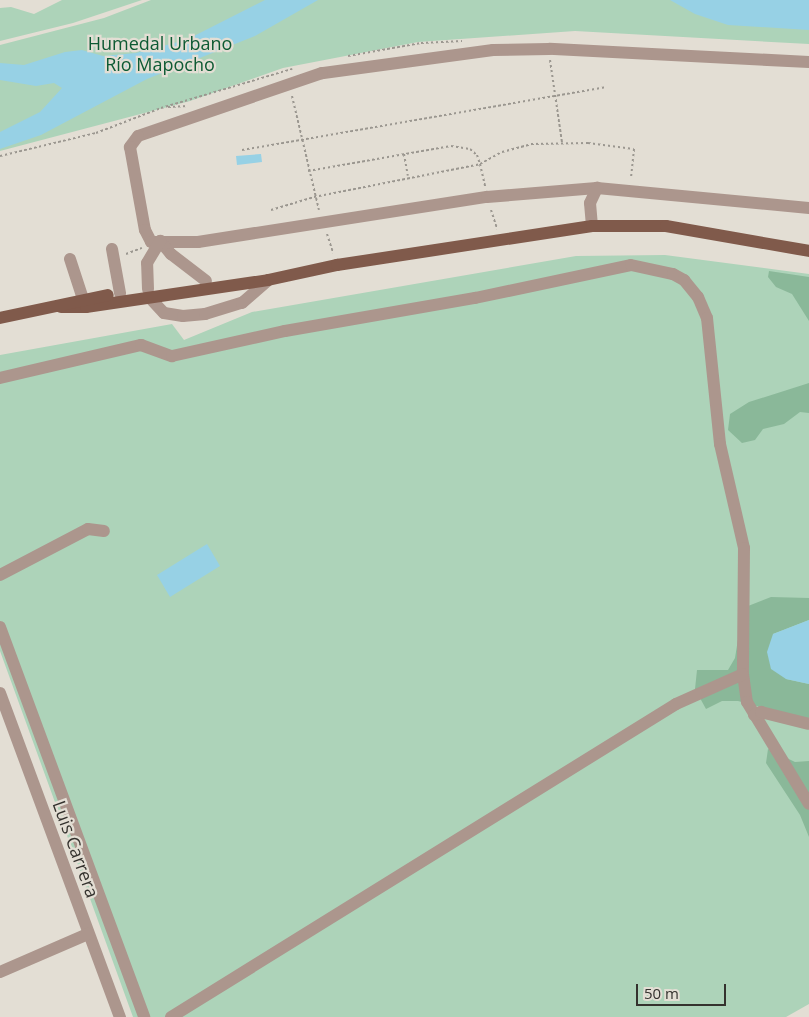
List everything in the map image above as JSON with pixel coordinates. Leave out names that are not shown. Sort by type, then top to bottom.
[{"type":"main road","points":[[0,318],[61,306],[83,299],[120,293],[148,293],[268,280],[338,265],[592,226],[666,226],[809,251]]},
{"type":"main road","points":[[61,306],[86,307],[206,281],[281,270],[299,272]]},
{"type":"street","points":[[206,281],[156,242],[145,230],[130,148],[138,136],[290,86],[322,73],[494,50],[548,49],[809,62]]},
{"type":"street","points":[[156,242],[198,242],[488,197],[597,188],[809,208]]},
{"type":"street","points":[[592,226],[590,203],[597,188]]},
{"type":"street","points":[[156,242],[147,263],[148,293],[164,313],[183,316],[204,314],[242,303],[268,280]]},
{"type":"street","points":[[113,253],[120,293]]},
{"type":"street","points":[[70,259],[83,299]]},
{"type":"street","points":[[0,378],[141,345],[172,356],[285,331],[475,298],[631,265],[673,274],[684,280],[698,297],[707,318],[720,444],[744,548],[743,674],[747,702],[809,804]]},
{"type":"street","points":[[0,575],[88,529],[104,531]]},
{"type":"street","points":[[0,627],[144,1017]]},
{"type":"street","points":[[171,1017],[676,704],[743,674]]},
{"type":"street","name":"Luis Carrera","points":[[0,693],[120,1017]]},
{"type":"street","points":[[754,715],[767,713],[809,724]]},
{"type":"street","points":[[0,972],[88,934]]},
{"type":"path","points":[[548,49],[562,142]]},
{"type":"path","points":[[290,86],[314,196],[338,265]]},
{"type":"path","points":[[242,150],[301,138],[607,87]]},
{"type":"path","points":[[271,210],[314,196],[408,176],[480,164],[502,152],[531,144],[562,142],[634,149],[630,190]]},
{"type":"path","points":[[308,171],[462,146],[477,155],[480,164]]},
{"type":"path","points":[[404,154],[408,176]]},
{"type":"path","points":[[113,253],[134,253],[156,242]]},
{"type":"green space","points":[[62,0],[142,0],[73,23],[0,41],[0,8],[11,7],[34,14]]},
{"type":"green space","name":"Humedal Urbano Río Mapocho","points":[[151,0],[809,0],[809,44],[575,31],[418,42],[283,68],[190,101],[0,151],[0,45],[104,18]]},
{"type":"green space","points":[[665,255],[809,274],[809,1004],[786,1017],[133,1017],[0,651],[0,355],[172,324],[184,340],[252,312],[576,256]]},
{"type":"green space","points":[[769,271],[809,277],[809,321],[792,294],[776,287],[768,277]]},
{"type":"green space","points":[[809,383],[809,413],[800,412],[784,424],[763,429],[755,440],[742,443],[728,430],[730,414],[749,402]]},
{"type":"green space","points":[[771,597],[809,598],[809,620],[773,634],[786,679],[809,684],[809,720],[738,701],[722,701],[706,709],[695,689],[697,670],[728,670],[735,658],[743,608]]},
{"type":"green space","points":[[768,749],[795,762],[809,761],[809,837],[800,815],[766,763]]},
{"type":"water","points":[[265,0],[318,0],[255,36],[147,79],[41,135],[0,149],[0,132],[40,112],[62,88],[54,83],[36,86],[0,80],[0,63],[24,65],[65,52],[82,50],[103,56],[136,53],[186,40]]},
{"type":"water","points":[[670,0],[809,0],[809,30],[728,25],[695,14]]},
{"type":"water","points":[[261,154],[262,162],[237,165],[236,156]]},
{"type":"water","points":[[207,544],[220,566],[170,597],[157,575]]},
{"type":"water","points":[[809,620],[809,684],[786,679],[771,669],[767,652],[773,634]]}]
